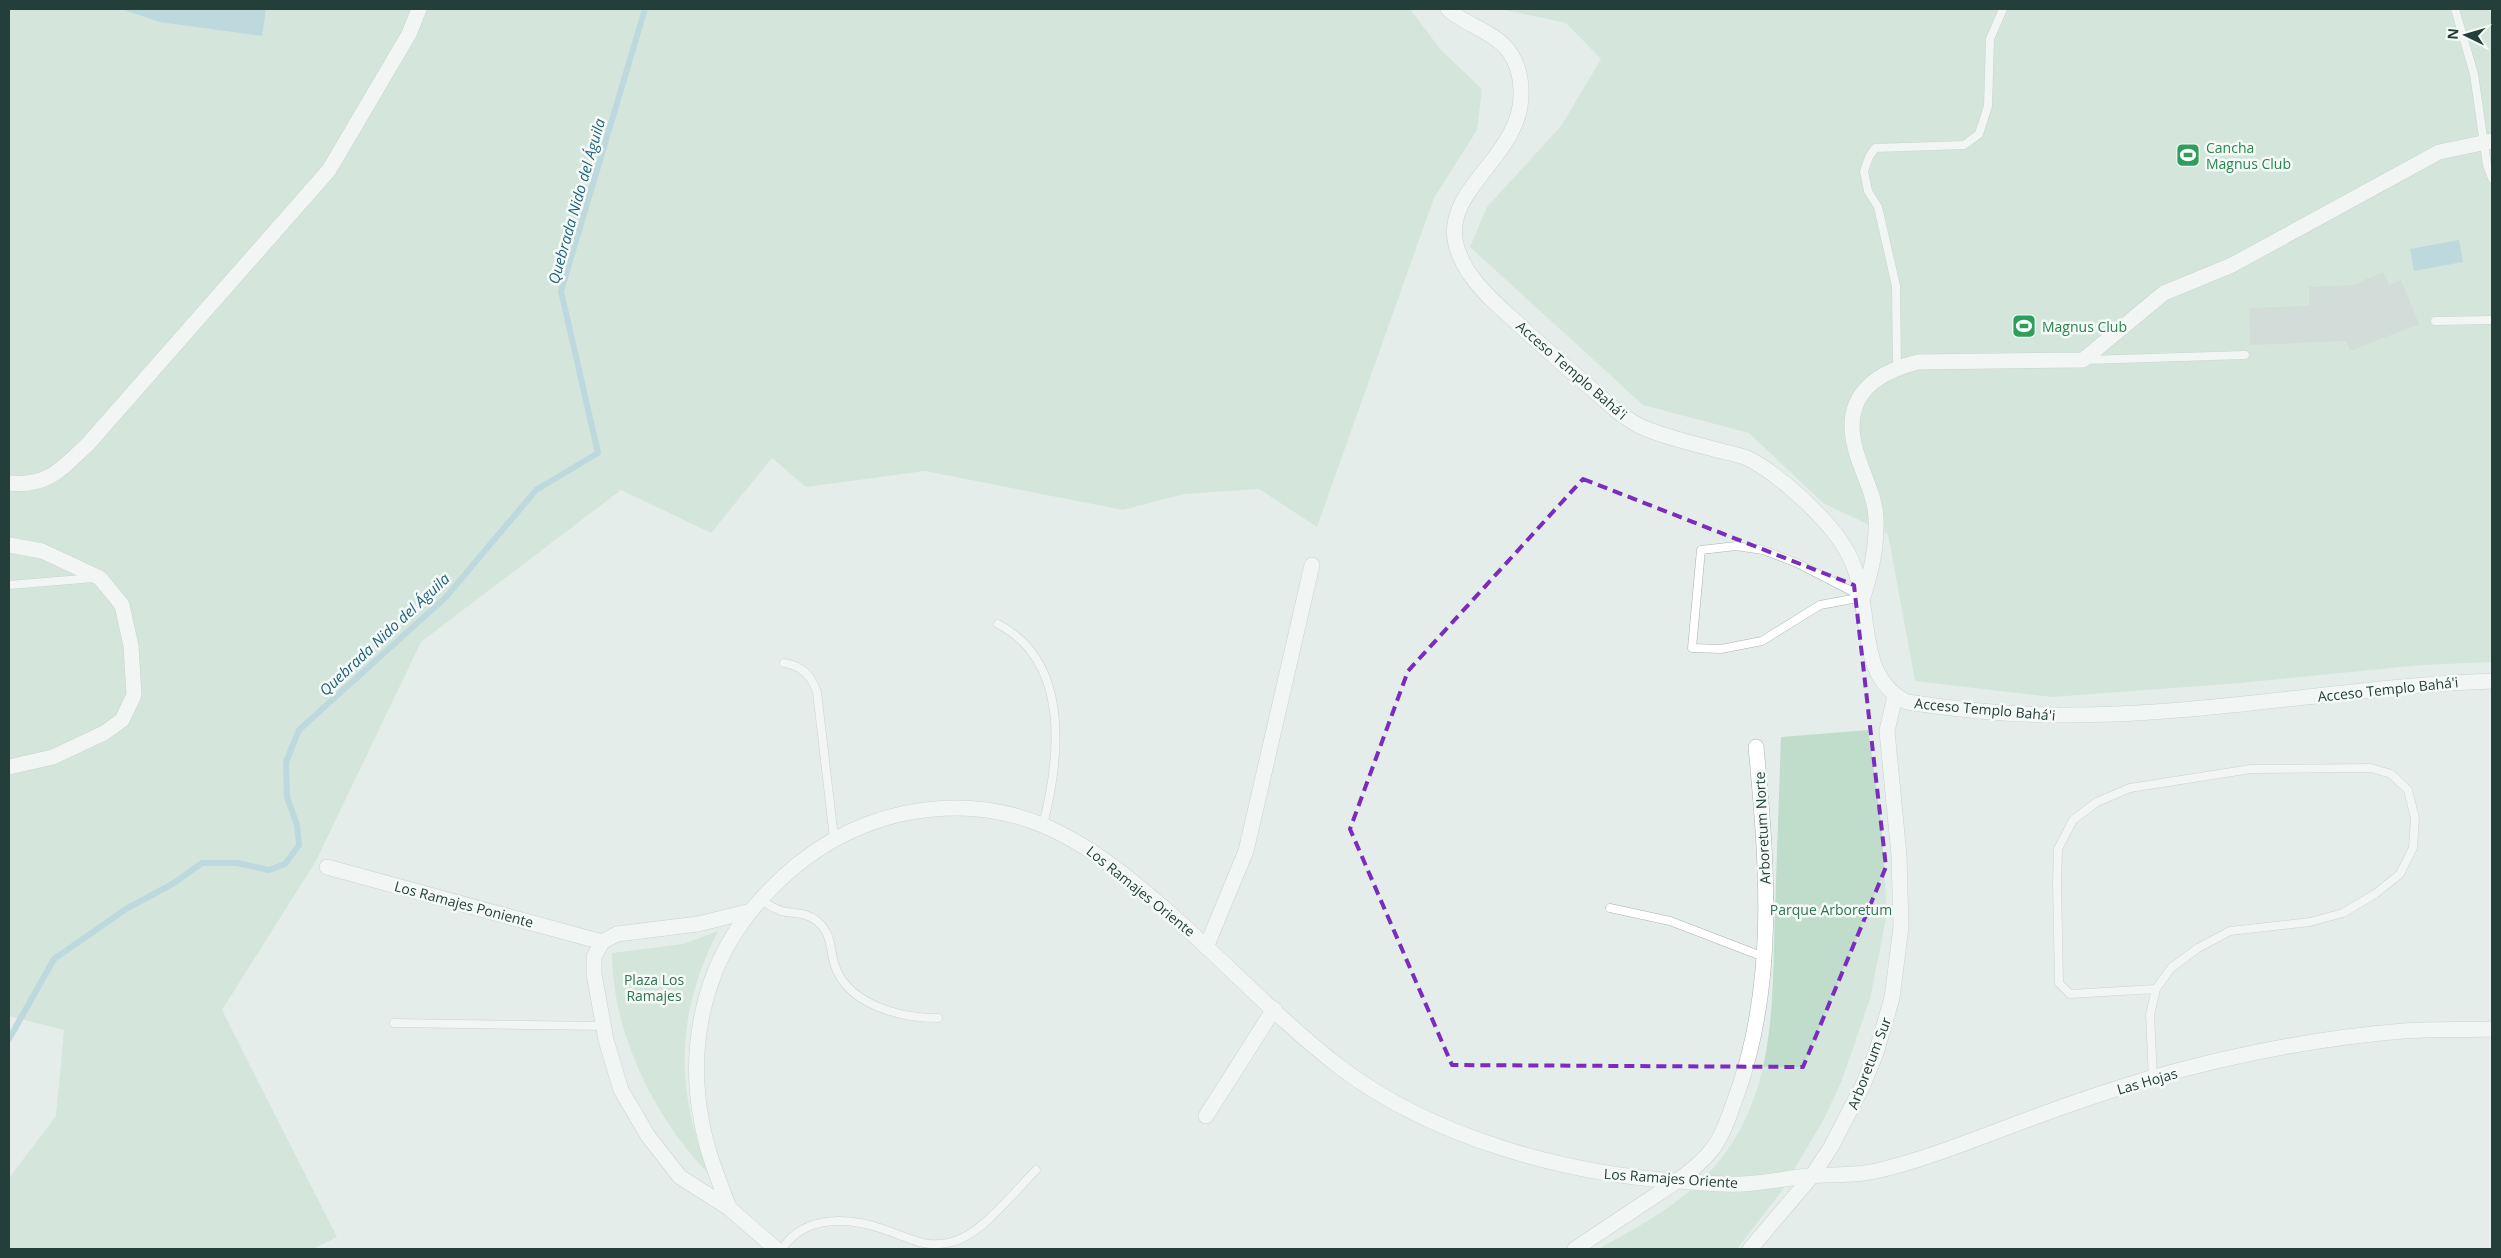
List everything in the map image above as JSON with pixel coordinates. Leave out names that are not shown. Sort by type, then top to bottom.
[{"type":"street","points":[[9,483],[26,485],[53,476],[88,444],[329,170],[409,34],[419,9]]},
{"type":"street","name":"Acceso Templo Bahá'i","points":[[1448,9],[1507,48],[1517,65],[1521,79],[1522,97],[1516,126],[1508,142],[1463,200],[1454,221],[1454,236],[1459,254],[1471,276],[1486,294],[1557,360],[1624,417],[1666,436],[1745,457],[1762,467],[1802,500],[1835,533],[1856,570],[1870,653],[1876,671],[1886,687],[1895,696],[1907,702],[1970,710],[2030,714],[2098,714],[2249,703],[2408,685],[2492,681]]},
{"type":"street","points":[[1862,597],[1870,577],[1876,518],[1856,451],[1851,417],[1856,401],[1864,389],[1896,367],[1918,362],[2083,360],[2164,293],[2232,265],[2439,152],[2488,141]]},
{"type":"street","points":[[9,545],[42,551],[100,578],[122,605],[131,646],[134,695],[122,720],[104,733],[61,753],[9,767]]},
{"type":"street","name":"Los Ramajes Oriente","points":[[1207,945],[1246,851],[1312,565]]},
{"type":"street","name":"Arboretum Sur","points":[[1750,1249],[1812,1176],[1839,1132],[1876,1053],[1892,998],[1901,927],[1899,855],[1887,732],[1895,696]]},
{"type":"street","name":"Arboretum Norte","points":[[1575,1249],[1676,1181],[1710,1152],[1729,1117],[1752,1041],[1761,995],[1765,958],[1766,845],[1756,747]]},
{"type":"street","name":"Los Ramajes Oriente","points":[[756,906],[788,870],[834,838],[886,817],[941,808],[996,812],[1043,825],[1080,842],[1107,860],[1207,945],[1274,1009],[1342,1068],[1378,1091],[1454,1130],[1494,1145],[1569,1167],[1605,1173],[1676,1181],[1740,1184],[1812,1176]]},
{"type":"street","name":"Los Ramajes Poniente","points":[[327,867],[602,942]]},
{"type":"street","points":[[756,906],[698,924],[617,934],[602,942],[594,957],[594,966],[603,1026],[621,1090],[648,1136],[680,1177],[729,1208],[776,1249]]},
{"type":"street","points":[[729,1208],[710,1156],[702,1127],[698,1099],[698,1043],[704,1007],[718,964],[730,939],[756,906]]},
{"type":"street","points":[[1206,1116],[1274,1009]]},
{"type":"street","name":"Las Hojas","points":[[1812,1176],[1869,1173],[1925,1158],[2078,1101],[2153,1078],[2290,1047],[2342,1038],[2405,1031],[2492,1029]]},
{"type":"lane","points":[[1896,367],[1896,286],[1890,250],[1878,208],[1868,191],[1864,172],[1869,157],[1875,148],[1964,145],[1979,134],[1988,106],[1990,40],[2002,9]]},
{"type":"lane","points":[[2455,9],[2474,74],[2488,141],[2486,165],[2492,178]]},
{"type":"lane","points":[[2435,321],[2492,320]]},
{"type":"lane","points":[[2083,360],[2244,355]]},
{"type":"lane","points":[[1736,546],[1763,550],[1796,563],[1862,597],[1820,605],[1762,640],[1721,649],[1692,648],[1701,550],[1736,546]]},
{"type":"lane","points":[[9,585],[100,578]]},
{"type":"lane","points":[[998,624],[1012,631],[1033,652],[1050,690],[1054,710],[1055,751],[1050,798],[1043,825]]},
{"type":"lane","points":[[784,663],[801,669],[808,674],[817,692],[834,838]]},
{"type":"lane","points":[[2153,1078],[2150,1015],[2156,989],[2171,968],[2198,948],[2230,931],[2310,922],[2343,913],[2388,884],[2400,874],[2412,848],[2415,818],[2408,790],[2391,774],[2371,768],[2251,769],[2130,788],[2097,802],[2073,820],[2058,849],[2059,983],[2070,994],[2156,989]]},
{"type":"lane","points":[[756,906],[800,913],[817,921],[829,937],[838,970],[853,991],[860,996],[883,1009],[900,1015],[938,1018]]},
{"type":"lane","points":[[1610,908],[1670,920],[1765,958]]},
{"type":"lane","points":[[394,1023],[603,1026]]},
{"type":"lane","points":[[782,1249],[794,1234],[804,1228],[814,1224],[834,1221],[873,1225],[916,1243],[928,1245],[953,1242],[974,1232],[1036,1170]]},
{"type":"highlighted area","points":[[1583,479],[1854,585],[1886,867],[1803,1067],[1452,1065],[1350,829],[1408,671]]},
{"type":"green space","points":[[9,9],[1410,9],[1441,50],[1482,89],[1477,130],[1434,198],[1317,527],[1259,489],[1184,494],[1123,510],[925,471],[806,487],[772,458],[711,533],[621,490],[421,642],[316,861],[222,1010],[337,1237],[313,1249],[9,1249],[9,1178],[56,1116],[64,1030],[9,1016]]},
{"type":"green space","name":"Magnus Club","points":[[1500,9],[2492,9],[2492,662],[2422,665],[2241,683],[2052,697],[1915,681],[1888,534],[1823,503],[1749,433],[1643,405],[1470,247],[1487,207],[1561,126],[1601,59],[1566,23]]},
{"type":"green space","name":"Parque Arboretum","points":[[1868,730],[1881,821],[1887,914],[1870,999],[1842,1080],[1824,1119],[1781,1192],[1737,1249],[1598,1249],[1648,1221],[1693,1188],[1719,1161],[1738,1133],[1752,1104],[1768,1042],[1771,1010],[1781,737]]},
{"type":"green space","name":"Plaza Los Ramajes","points":[[718,931],[704,962],[694,992],[685,1052],[690,1113],[698,1143],[710,1175],[671,1128],[640,1073],[620,1013],[614,983],[612,953],[683,944]]},
{"type":"water","points":[[121,9],[266,9],[262,36],[160,22]]},
{"type":"water","points":[[2459,240],[2463,262],[2414,271],[2410,249]]},
{"type":"building","points":[[2383,272],[2389,285],[2401,280],[2419,324],[2350,351],[2346,341],[2250,345],[2249,308],[2309,306],[2309,287],[2353,285]]},
{"type":"waterway","name":"Quebrada Nido del Águila","points":[[9,1039],[54,959],[126,909],[174,883],[202,863],[237,863],[269,870],[285,864],[299,845],[297,825],[287,797],[286,762],[299,730],[446,597],[536,490],[598,453],[561,291],[645,9]]},
{"type":"place","name":"Cancha Magnus Club","points":[[2188,155]]},
{"type":"place","name":"Magnus Club","points":[[2024,326]]}]
